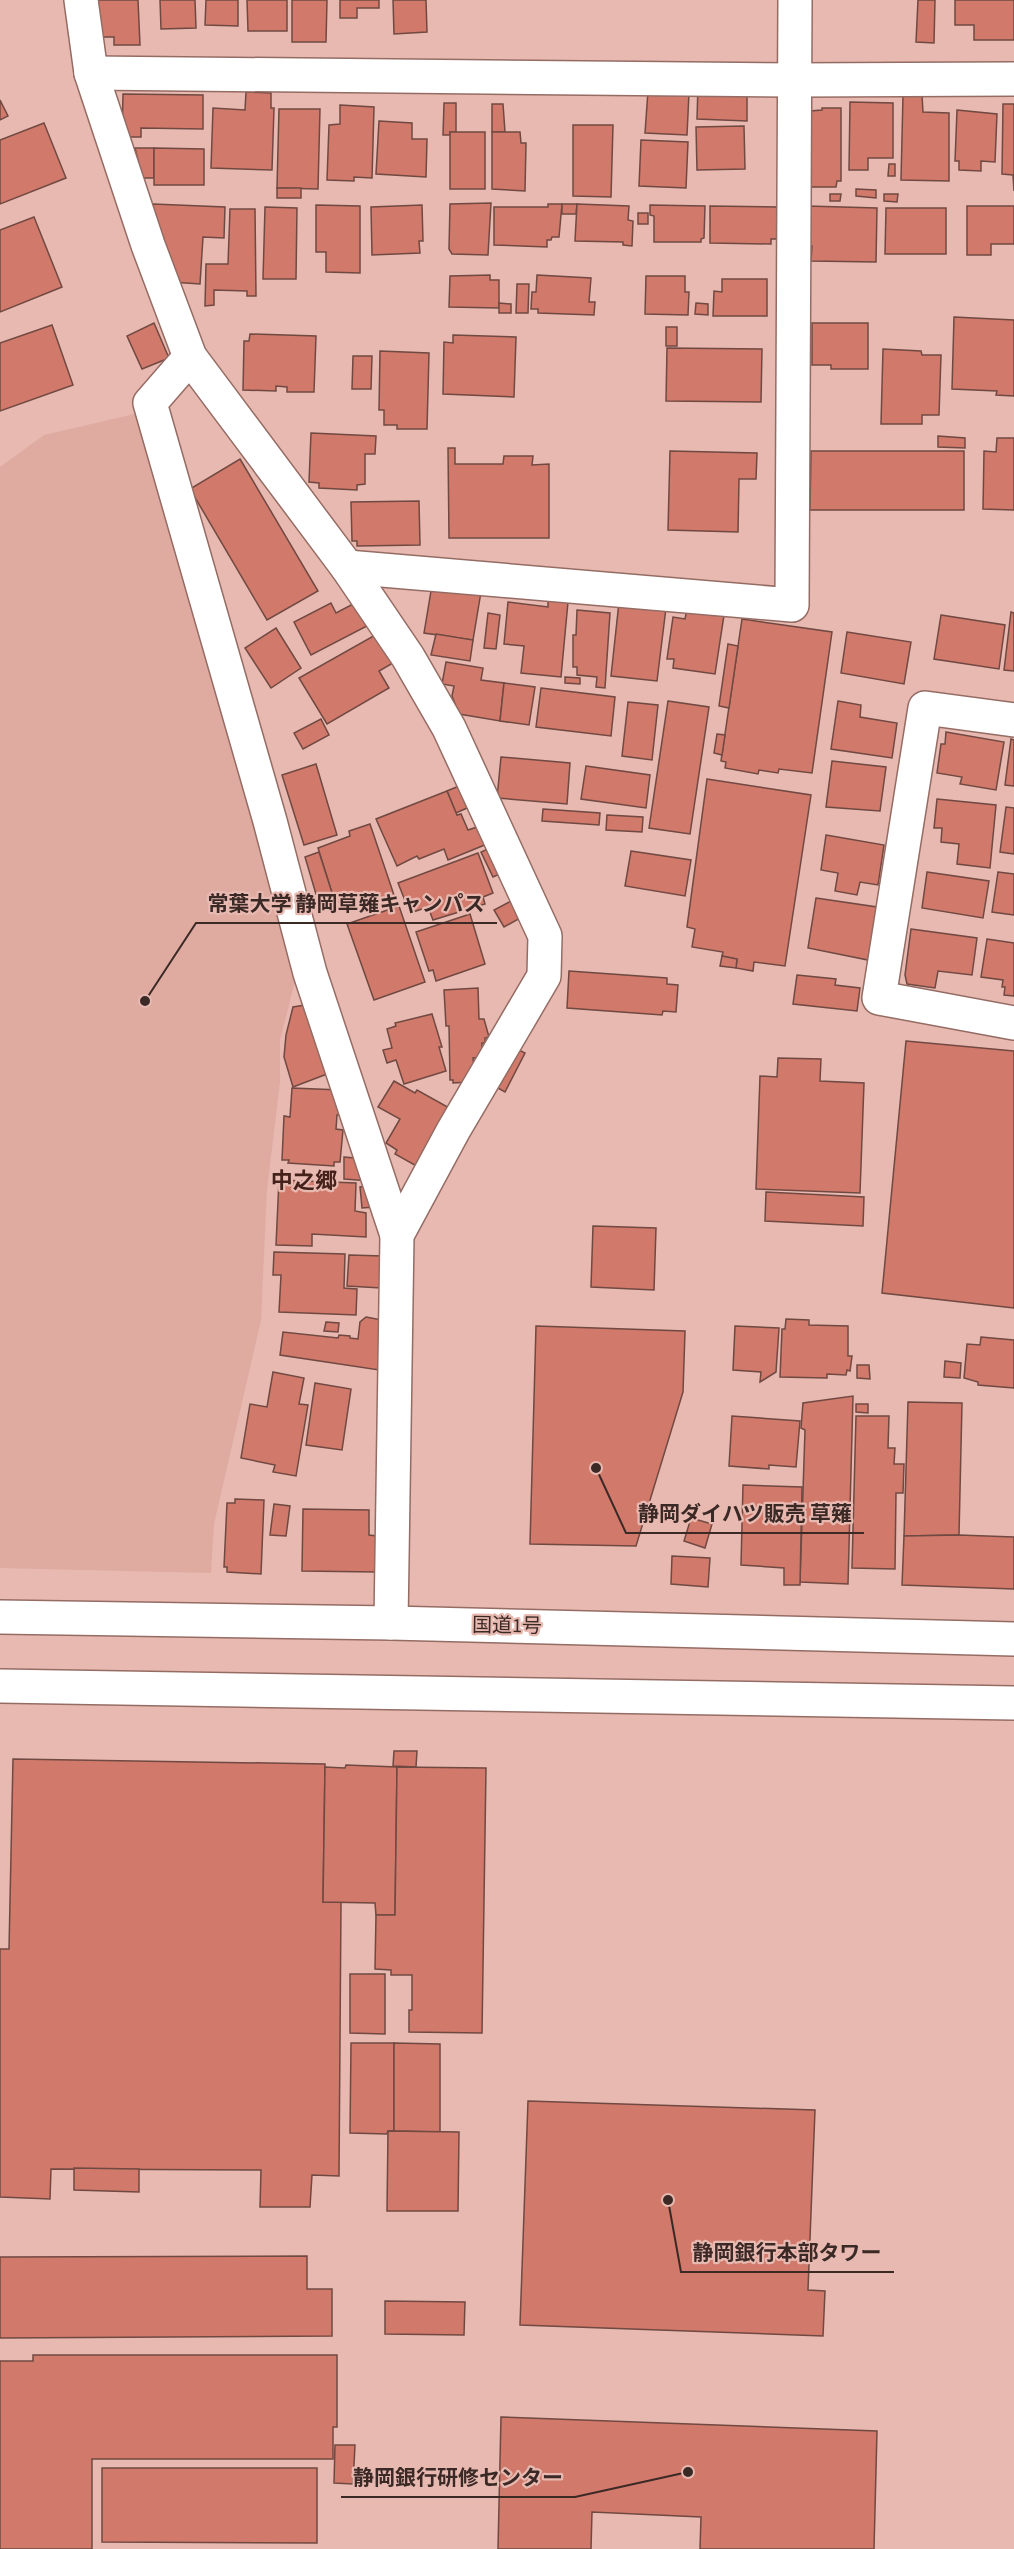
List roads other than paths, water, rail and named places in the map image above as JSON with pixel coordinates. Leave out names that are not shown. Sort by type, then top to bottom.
[{"type":"main road","points":[[81,0],[91,73],[148,245],[190,357],[348,567],[408,657],[449,728],[545,936],[544,976],[453,1131],[397,1235]]},
{"type":"main road","points":[[348,567],[792,605],[795,0]]},
{"type":"main road","points":[[91,73],[795,80],[1014,79]]},
{"type":"main road","points":[[190,357],[150,403],[267,810],[310,973],[397,1235],[391,1623]]},
{"type":"main road","points":[[1014,720],[925,708],[879,998],[1014,1023]]},
{"type":"main road","name":"国道1号","points":[[0,1617],[391,1623],[1014,1639]]},
{"type":"main road","points":[[0,1686],[1014,1703]]},
{"type":"place","name":"常葉大学 静岡草薙キャンパス","points":[[145,1001]]},
{"type":"place","name":"静岡ダイハツ販売 草薙","points":[[596,1468]]},
{"type":"place","name":"静岡銀行本部タワー","points":[[668,2200]]},
{"type":"place","name":"静岡銀行研修センター","points":[[688,2472]]},
{"type":"district","name":"中之郷","points":[[304,1181]]}]
